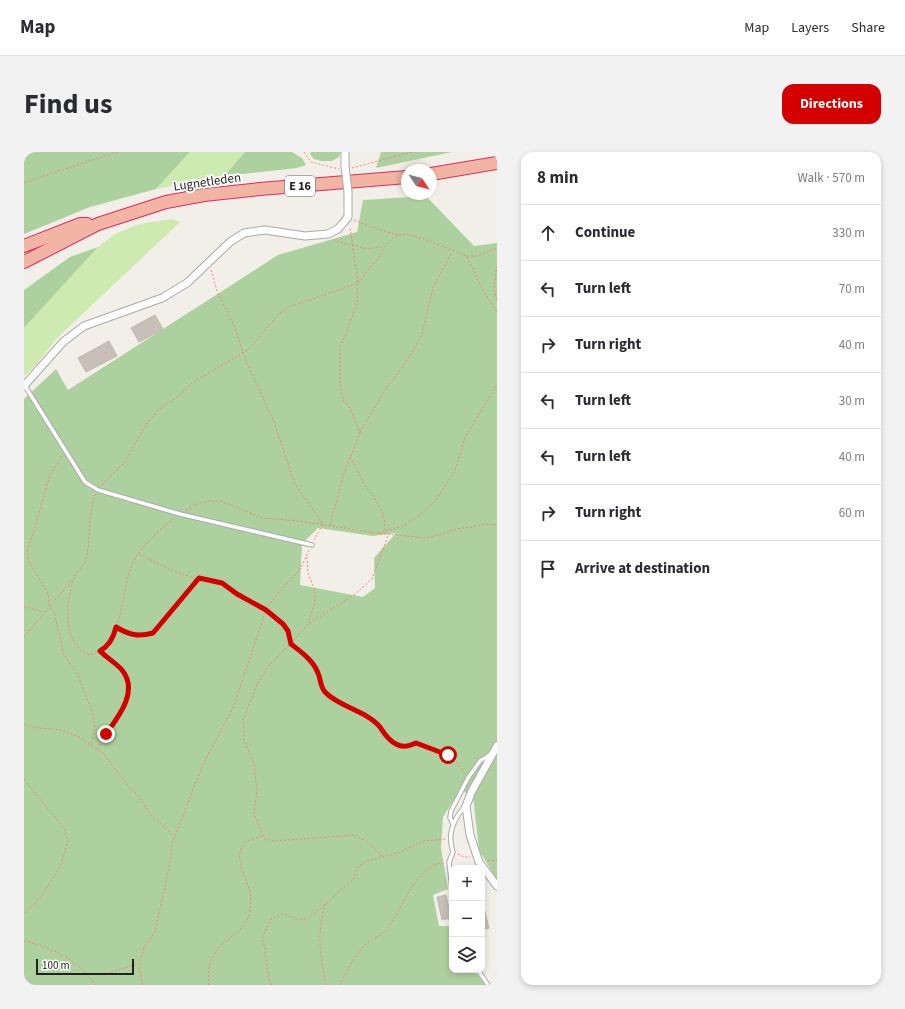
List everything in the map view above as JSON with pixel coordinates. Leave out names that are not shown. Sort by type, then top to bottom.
[{"type":"highway","points":[[437,173],[497,163]]},
{"type":"highway","name":"Lugnetleden","points":[[24,262],[98,224],[166,202],[204,195],[401,178]]},
{"type":"highway","name":"E 16","points":[[24,246],[80,224],[98,224]]},
{"type":"street","points":[[24,386],[62,342],[84,326],[162,298],[187,283],[230,242],[244,233],[266,230],[305,236],[330,233],[338,229],[348,217],[345,152]]},
{"type":"street","points":[[496,749],[472,791],[466,806],[470,835],[478,860],[497,886]]},
{"type":"lane","points":[[24,386],[85,482],[98,490],[180,514],[312,545]]},
{"type":"lane","points":[[453,824],[450,818],[451,811],[468,778],[480,761],[496,749]]},
{"type":"lane","points":[[450,865],[453,852],[450,838],[453,824],[456,817],[466,806]]},
{"type":"lane","points":[[480,973],[488,985]]},
{"type":"path","points":[[24,183],[118,152]]},
{"type":"path","points":[[304,152],[311,162],[324,166],[346,168],[412,152]]},
{"type":"path","points":[[348,217],[368,226],[398,235],[407,234],[421,238],[467,256],[477,256],[497,248]]},
{"type":"path","points":[[348,217],[358,283],[356,303],[340,347],[339,357],[341,396],[350,408],[360,433]]},
{"type":"path","points":[[330,233],[336,241],[369,250],[385,246]]},
{"type":"path","points":[[24,637],[74,578],[87,557],[91,504],[98,490],[124,463],[144,428],[158,410],[179,396],[192,383],[243,354],[263,334],[280,313],[289,307],[358,283],[379,257],[385,246],[398,235]]},
{"type":"path","points":[[330,525],[350,457],[360,433],[385,390],[411,355],[422,334],[433,288],[453,251]]},
{"type":"path","points":[[467,256],[484,294],[497,312]]},
{"type":"path","points":[[208,263],[217,291],[236,330],[243,354],[274,422],[295,484],[323,524]]},
{"type":"path","points":[[497,266],[494,286],[497,302]]},
{"type":"path","points":[[376,534],[403,526],[420,515],[436,500],[455,472],[465,438],[497,384]]},
{"type":"path","points":[[66,450],[50,475],[27,552],[28,560],[48,593],[49,606],[54,612],[64,655],[77,673],[93,714],[95,727],[92,746]]},
{"type":"path","points":[[350,457],[364,484],[379,505],[385,517],[385,531]]},
{"type":"path","points":[[74,578],[69,596],[68,624],[76,647],[83,653],[90,656],[105,649],[114,635],[125,585],[138,554],[152,537],[180,514],[195,505],[208,501],[221,501],[263,518],[323,524],[376,534],[427,538],[457,529],[490,524],[497,525]]},
{"type":"path","points":[[142,985],[139,964],[144,948],[155,932],[157,926],[174,837],[203,764],[233,708],[266,610],[275,597],[301,568],[323,524]]},
{"type":"path","points":[[263,836],[254,814],[257,791],[254,764],[244,740],[243,720],[255,689],[266,668],[291,644],[308,624],[354,595],[372,579],[388,535]]},
{"type":"path","points":[[138,554],[171,570],[222,583],[237,594],[266,610],[283,624],[288,631],[291,644],[311,662],[318,673],[320,685],[332,698],[372,721],[379,727],[383,734],[396,745],[407,747],[416,743],[448,755],[457,761],[468,778]]},
{"type":"path","points":[[307,555],[308,574],[315,591],[315,603],[308,624]]},
{"type":"path","points":[[116,627],[133,636],[143,636],[153,633],[199,578]]},
{"type":"path","points":[[24,606],[44,612]]},
{"type":"path","points":[[97,749],[123,708],[128,695],[129,681],[121,670],[100,651]]},
{"type":"path","points":[[24,724],[38,728],[62,730],[79,737],[97,749],[135,792],[152,816],[174,837]]},
{"type":"path","points":[[24,779],[65,830],[68,841],[60,868],[40,898],[24,914]]},
{"type":"path","points":[[209,985],[209,963],[216,950],[246,922],[250,912],[251,894],[241,871],[242,847],[246,842],[263,836],[273,840],[355,835],[366,841],[382,856]]},
{"type":"path","points":[[271,985],[266,957],[266,948],[262,938],[271,919],[282,914],[303,920],[309,918],[352,880],[358,867],[382,856],[400,852],[423,841],[450,838]]},
{"type":"path","points":[[453,852],[464,857],[478,860],[497,860]]},
{"type":"path","points":[[339,985],[362,947],[385,931],[424,872],[432,864],[450,862]]},
{"type":"path","points":[[326,985],[320,952],[320,929],[327,902]]},
{"type":"path","points":[[24,941],[54,950],[86,974],[95,985]]},
{"type":"path","points":[[86,974],[110,972],[139,964]]},
{"type":"green space","points":[[24,152],[190,152],[156,189],[90,207],[24,234]]},
{"type":"green space","points":[[190,152],[245,152],[224,176],[156,189]]},
{"type":"green space","points":[[245,152],[292,152],[302,158],[306,165],[297,168],[224,176]]},
{"type":"green space","points":[[311,152],[341,152],[339,157],[332,161],[321,161],[314,159],[310,154]]},
{"type":"green space","points":[[381,152],[452,152],[376,168]]},
{"type":"green space","points":[[401,198],[401,200],[430,200],[474,246],[497,243],[497,880],[479,850],[473,796],[460,790],[443,817],[441,848],[448,889],[433,895],[439,926],[449,926],[449,973],[476,973],[486,985],[24,985],[24,399],[56,369],[68,390],[278,255],[357,232],[363,200]],"holes":[[[318,528],[373,536],[396,533],[374,558],[375,588],[363,597],[300,585],[302,544]]]},
{"type":"green space","points":[[172,219],[180,222],[56,339],[36,365],[24,376],[24,328],[98,247],[115,234],[139,224]]},
{"type":"green space","points":[[98,247],[24,328],[24,290],[70,257]]},
{"type":"building","points":[[155,315],[163,329],[139,342],[131,328]]},
{"type":"building","points":[[109,341],[117,356],[86,372],[78,358]]},
{"type":"building","points":[[446,895],[449,909],[449,918],[442,920],[437,897]]},
{"type":"building","points":[[485,912],[489,928],[485,929]]},
{"type":"route","points":[[106,734],[116,721],[123,708],[128,695],[129,681],[121,670],[100,651],[105,649],[114,635],[116,627],[133,636],[143,636],[153,633],[199,578],[222,583],[256,606],[266,610],[283,624],[288,631],[289,642],[307,656],[318,673],[320,685],[326,692],[332,698],[372,721],[379,727],[383,734],[396,745],[407,747],[416,743],[448,755]]}]
